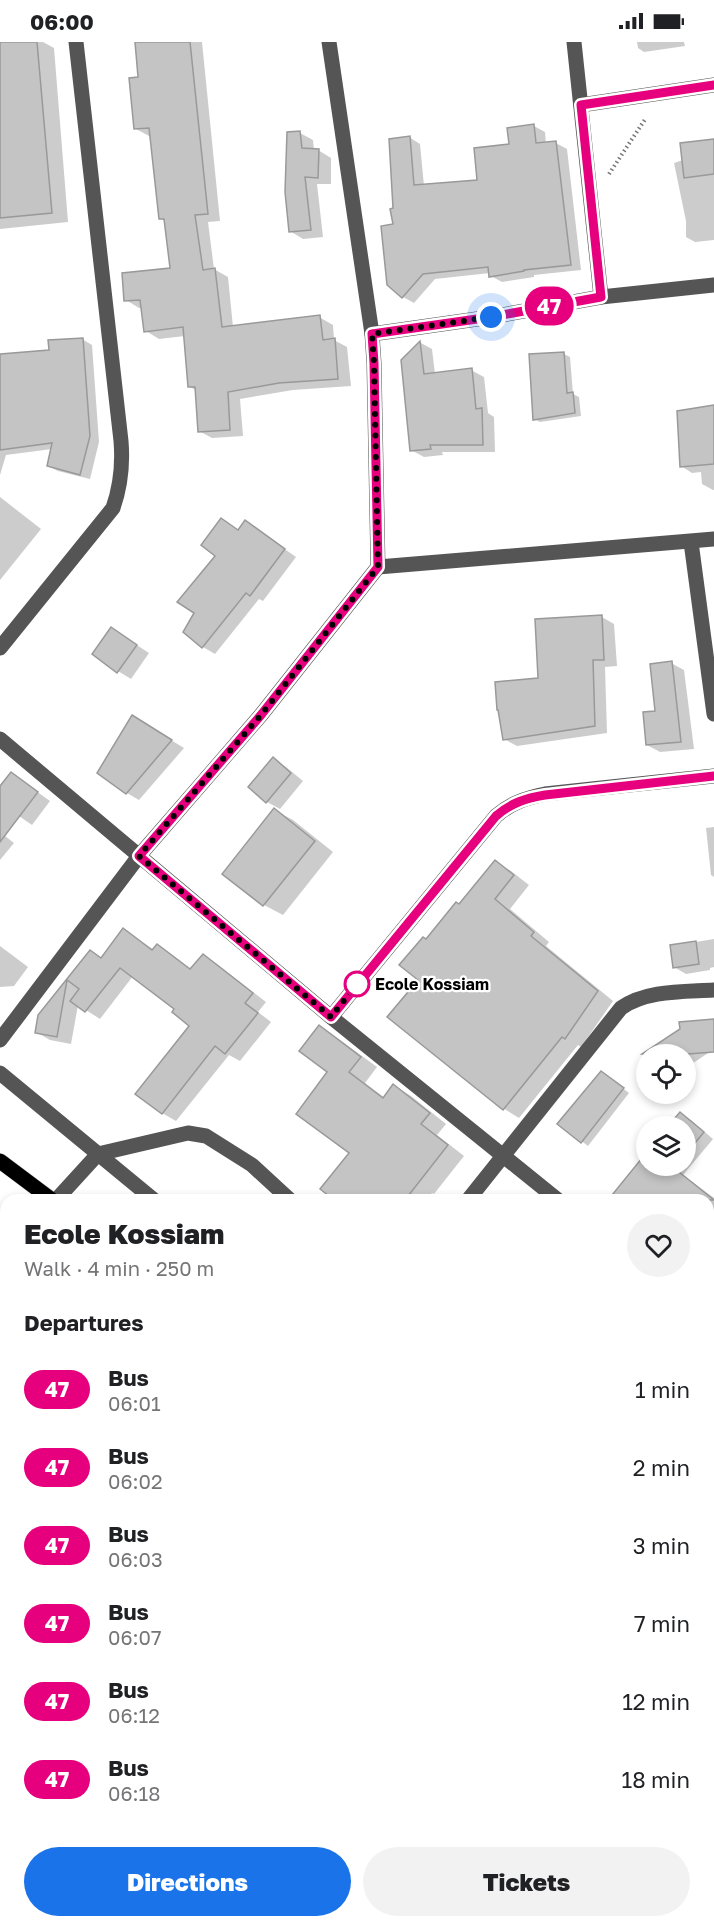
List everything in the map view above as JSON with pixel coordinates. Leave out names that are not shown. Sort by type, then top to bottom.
[{"type":"main road","points":[[0,1161],[46,1194]]},
{"type":"street","points":[[0,648],[113,508],[120,490],[123,467],[122,441],[75,42]]},
{"type":"street","points":[[0,1040],[139,856],[261,715],[378,567],[375,375],[372,334],[329,42]]},
{"type":"street","points":[[574,42],[601,297]]},
{"type":"street","points":[[581,105],[714,85]]},
{"type":"street","points":[[372,334],[491,317],[601,297],[714,285]]},
{"type":"street","points":[[378,567],[714,539]]},
{"type":"street","points":[[692,542],[714,714]]},
{"type":"street","points":[[0,739],[331,1017],[550,1194]]},
{"type":"street","points":[[331,1017],[419,908],[506,807],[527,798],[545,795],[714,776]]},
{"type":"street","points":[[473,1194],[621,1008],[630,1001],[650,995],[714,990]]},
{"type":"street","points":[[0,1073],[147,1194]]},
{"type":"street","points":[[60,1194],[98,1154],[188,1133],[206,1136],[252,1165],[283,1194]]},
{"type":"path","points":[[591,200],[663,92]]},
{"type":"building","points":[[0,42],[37,42],[52,213],[0,218]]},
{"type":"building","points":[[135,42],[190,42],[208,214],[195,215],[203,270],[215,268],[222,327],[320,315],[323,340],[335,338],[338,379],[279,383],[228,392],[230,430],[198,432],[195,387],[188,387],[183,327],[144,332],[140,300],[124,301],[122,273],[170,268],[164,219],[159,219],[149,128],[134,129],[129,78],[138,77]]},
{"type":"building","points":[[534,124],[536,143],[556,141],[571,265],[524,270],[489,277],[488,267],[423,274],[402,298],[387,285],[381,226],[393,224],[390,209],[393,208],[389,139],[410,136],[414,185],[477,180],[474,148],[509,144],[507,128]]},
{"type":"building","points":[[300,131],[302,148],[319,149],[318,178],[305,177],[311,230],[289,232],[285,192],[287,132]]},
{"type":"building","points":[[714,139],[714,174],[684,178],[680,143]]},
{"type":"building","points":[[83,338],[90,436],[80,475],[47,466],[52,443],[0,450],[0,354],[49,350],[48,340]]},
{"type":"building","points":[[420,341],[424,374],[472,368],[476,409],[482,408],[483,445],[430,445],[431,449],[410,451],[401,360]]},
{"type":"building","points":[[564,352],[567,393],[573,392],[575,413],[533,420],[529,354]]},
{"type":"building","points":[[714,405],[714,464],[680,467],[677,411]]},
{"type":"building","points":[[221,518],[238,530],[245,520],[285,549],[250,596],[246,593],[202,648],[183,632],[194,613],[177,602],[215,556],[201,545]]},
{"type":"building","points":[[602,615],[604,660],[593,660],[595,726],[503,740],[497,710],[495,682],[538,678],[535,619]]},
{"type":"building","points":[[111,627],[137,645],[117,673],[92,654]]},
{"type":"building","points":[[672,661],[681,742],[646,745],[643,712],[655,711],[650,664]]},
{"type":"building","points":[[132,715],[172,740],[126,794],[97,773]]},
{"type":"building","points":[[273,757],[291,773],[266,803],[248,787]]},
{"type":"building","points":[[11,772],[38,792],[0,842],[0,786]]},
{"type":"building","points":[[274,808],[315,841],[263,906],[222,874]]},
{"type":"building","points":[[495,860],[514,875],[495,899],[534,932],[531,936],[598,991],[565,1039],[562,1037],[503,1110],[387,1017],[418,980],[399,965],[423,937],[426,939],[456,902],[459,904]]},
{"type":"building","points":[[123,928],[152,950],[157,944],[190,969],[203,954],[253,993],[245,1003],[258,1013],[225,1054],[215,1046],[162,1114],[135,1094],[189,1026],[172,1012],[174,1009],[120,968],[85,1012],[70,1001],[79,989],[67,980],[57,1037],[35,1033],[38,1015],[90,950],[101,958]]},
{"type":"building","points":[[696,941],[699,964],[673,968],[670,945]]},
{"type":"building","points":[[714,1019],[714,1052],[696,1053],[696,1044],[657,1044],[680,1029],[679,1022]]},
{"type":"building","points":[[319,1025],[361,1057],[349,1072],[383,1098],[393,1084],[430,1113],[421,1124],[448,1145],[410,1194],[326,1194],[320,1189],[349,1153],[296,1114],[327,1072],[299,1051]]},
{"type":"building","points":[[601,1071],[624,1088],[581,1143],[557,1124]]},
{"type":"building","points":[[696,1125],[704,1132],[696,1142]]},
{"type":"building","points":[[636,1165],[636,1176],[684,1176],[706,1194],[613,1194]]},
{"type":"bus line","name":"47","points":[[714,85],[581,105],[601,297],[491,317],[372,334],[378,567],[261,715],[139,856],[331,1017],[419,908],[506,807],[527,798],[545,795],[714,776]]},
{"type":"place","name":"Ecole Kossiam","points":[[357,984]]},
{"type":"route","points":[[357,984],[331,1017],[139,856],[261,715],[378,567],[372,334],[491,317]]}]
